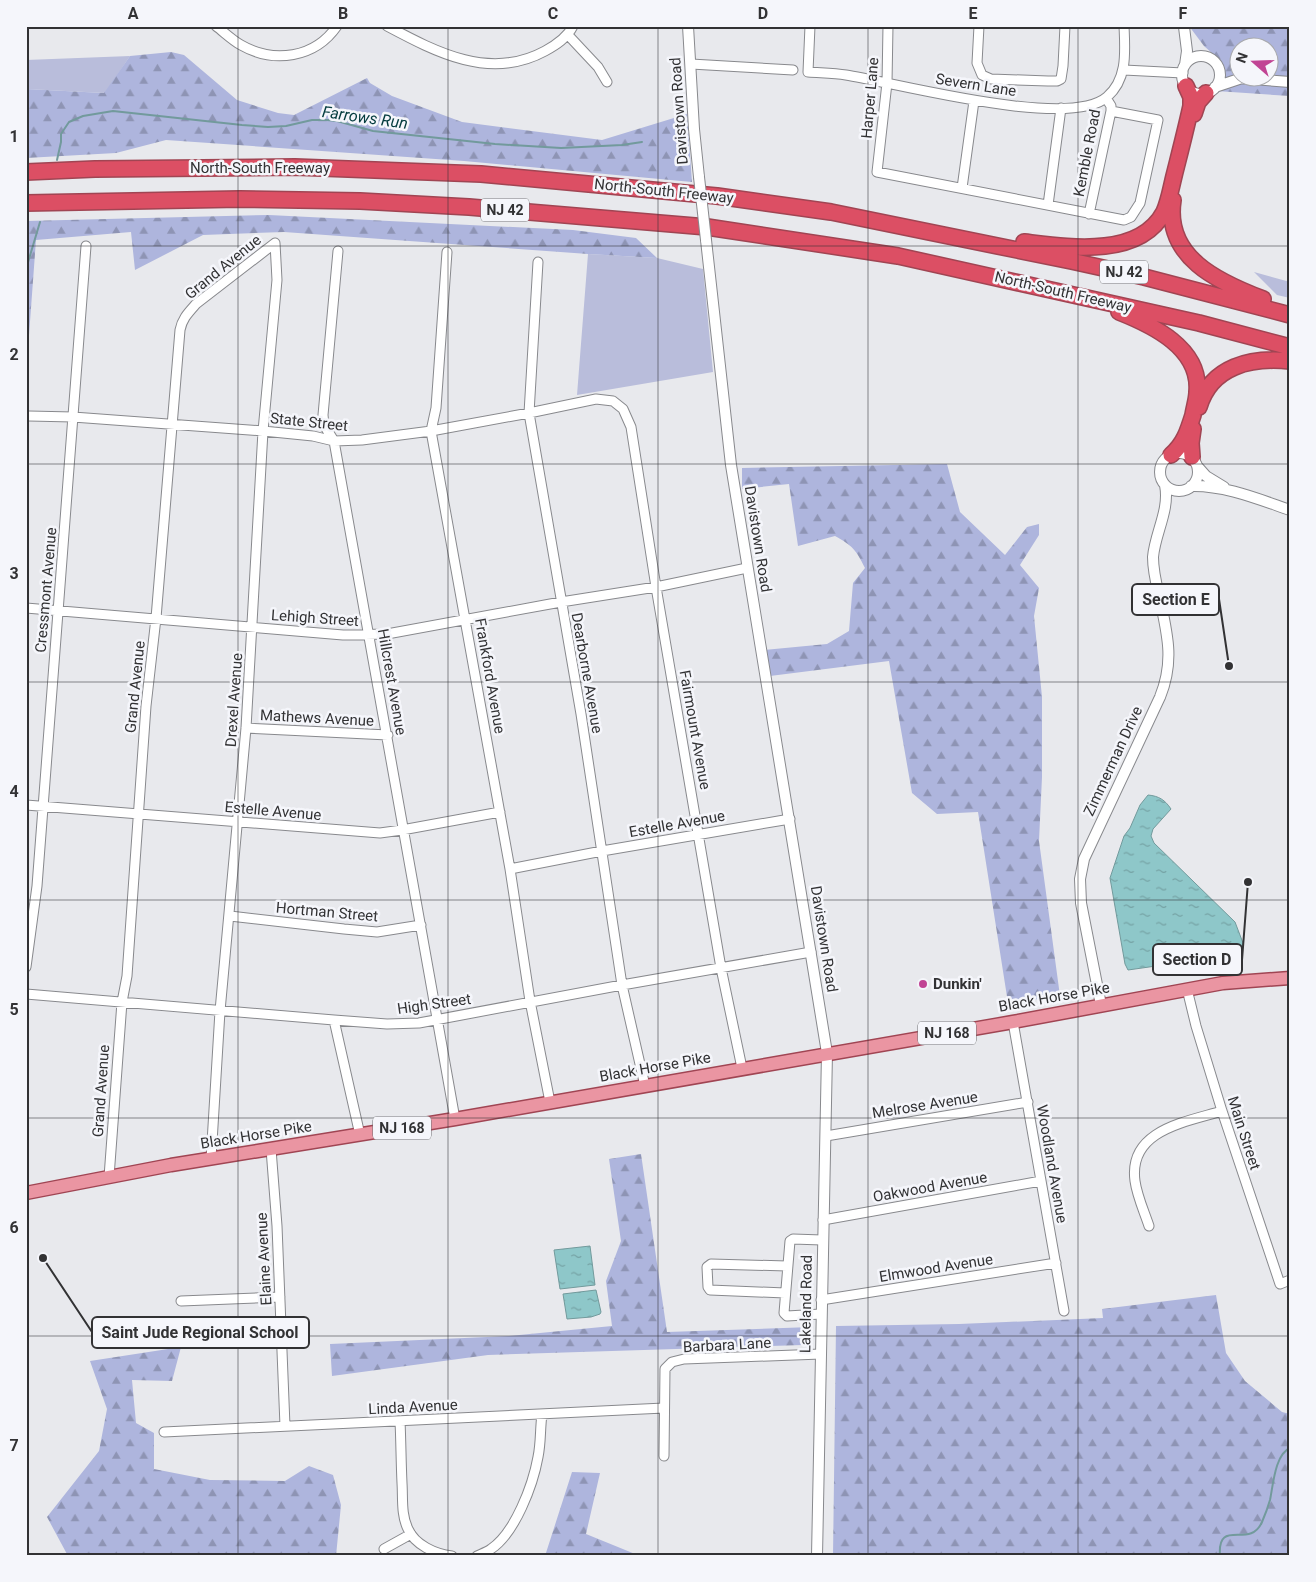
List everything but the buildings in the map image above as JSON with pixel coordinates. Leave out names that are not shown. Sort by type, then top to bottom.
[{"type":"highway","points":[[957,237],[1012,240],[1064,247],[1097,247],[1132,240],[1149,231],[1159,221],[1168,200],[1192,106],[1184,76]]},
{"type":"highway","points":[[1211,90],[1198,102],[1195,110],[1173,200],[1172,220],[1178,240],[1191,258],[1216,277],[1243,291],[1290,310]]},
{"type":"highway","name":"North-South Freeway","points":[[26,172],[95,169],[295,167],[481,174],[716,196],[831,212],[957,237],[1144,277],[1290,315]]},
{"type":"highway","name":"North-South Freeway","points":[[26,203],[240,199],[342,200],[469,207],[707,227],[898,256],[1044,287],[1199,323],[1290,347]]},
{"type":"highway","points":[[1044,287],[1118,311],[1148,324],[1163,333],[1185,355],[1195,373],[1197,392],[1186,437],[1171,455]]},
{"type":"highway","points":[[1195,462],[1191,436],[1196,414],[1204,394],[1215,379],[1225,370],[1246,363],[1264,360],[1290,361]]},
{"type":"main road","name":"Black Horse Pike","points":[[26,1193],[211,1159],[455,1119],[1013,1022],[1187,989],[1223,983],[1290,978]]},
{"type":"street","points":[[216,26],[246,47],[278,56],[306,52],[330,38],[337,26]]},
{"type":"street","points":[[387,26],[428,48],[456,59],[487,64],[514,62],[538,54],[571,31],[598,66],[607,82]]},
{"type":"street","name":"Davistown Road","points":[[688,26],[699,177],[731,465],[827,1053]]},
{"type":"street","name":"Severn Lane","points":[[810,26],[808,72],[845,75],[974,101],[1012,105],[1061,108],[1088,106],[1097,104],[1106,98]]},
{"type":"street","name":"Harper Lane","points":[[888,26],[887,83],[877,172],[962,188]]},
{"type":"street","points":[[979,26],[977,63],[982,75],[991,79],[1057,81],[1060,79],[1064,66],[1065,26]]},
{"type":"street","points":[[1106,98],[1118,83],[1124,70],[1124,26]]},
{"type":"street","points":[[1184,26],[1194,46],[1228,73]]},
{"type":"street","points":[[1184,26],[1187,52],[1184,76],[1195,93],[1211,90],[1228,83]]},
{"type":"street","points":[[1184,76],[1188,62],[1194,58],[1208,57]]},
{"type":"street","points":[[690,64],[793,70]]},
{"type":"street","points":[[1211,90],[1220,77],[1217,66]]},
{"type":"street","points":[[1124,70],[1184,76]]},
{"type":"street","name":"Kemble Road","points":[[1089,214],[1111,111],[1111,106],[1106,98]]},
{"type":"street","points":[[974,101],[962,188],[1124,220],[1131,217],[1140,204],[1158,120],[1111,111]]},
{"type":"street","points":[[1048,205],[1061,108]]},
{"type":"street","name":"Grand Avenue","points":[[109,1177],[122,1002],[128,976],[146,706],[156,618],[182,322],[196,304],[275,243]]},
{"type":"street","name":"Drexel Avenue","points":[[211,1159],[220,1011],[246,728],[263,430],[277,280],[275,243]]},
{"type":"street","name":"Cressmont Avenue","points":[[26,967],[37,886],[86,246]]},
{"type":"street","name":"Hillcrest Avenue","points":[[338,251],[323,415],[324,425],[334,441],[388,735],[402,830],[421,925],[455,1119]]},
{"type":"street","name":"Frankford Avenue","points":[[447,252],[436,408],[431,431],[510,869],[530,1001],[550,1102]]},
{"type":"street","name":"Dearborne Avenue","points":[[538,262],[529,413],[602,851],[622,985],[644,1086]]},
{"type":"street","name":"State Street","points":[[29,416],[73,417],[263,430],[313,436],[334,441],[362,440],[431,431],[529,413],[596,398],[613,401]]},
{"type":"street","name":"Fairmount Avenue","points":[[613,401],[623,408],[631,427],[656,588],[721,968],[742,1068]]},
{"type":"street","points":[[1232,491],[1206,476],[1195,462],[1182,453],[1171,455],[1164,461],[1161,469],[1161,478],[1165,485],[1175,491],[1206,486],[1232,491],[1290,510]]},
{"type":"street","points":[[1186,489],[1197,479],[1195,462]]},
{"type":"street","name":"Zimmerman Drive","points":[[1101,1005],[1081,903],[1080,878],[1087,852],[1160,697],[1168,671],[1170,658],[1167,632],[1154,567],[1154,549],[1166,498],[1165,485]]},
{"type":"street","name":"Zimmerman Drive","points":[[1160,529],[1171,504],[1186,489]]},
{"type":"street","name":"Lehigh Street","points":[[26,608],[343,635],[388,634],[561,602],[656,588],[747,568]]},
{"type":"street","name":"Mathews Avenue","points":[[246,728],[388,735]]},
{"type":"street","name":"Estelle Avenue","points":[[26,805],[355,832],[402,830],[500,812]]},
{"type":"street","name":"Estelle Avenue","points":[[510,869],[602,851],[790,819]]},
{"type":"street","name":"Hortman Street","points":[[230,916],[344,930],[377,932],[421,925]]},
{"type":"street","name":"High Street","points":[[26,994],[387,1024],[418,1023],[530,1001],[811,952]]},
{"type":"street","name":"Main Street","points":[[1187,989],[1196,1026],[1222,1111],[1280,1284],[1290,1280]]},
{"type":"street","points":[[334,1020],[360,1135]]},
{"type":"street","name":"Woodland Avenue","points":[[1013,1022],[1064,1311]]},
{"type":"street","name":"Lakeland Road","points":[[817,1556],[827,1053]]},
{"type":"street","name":"Melrose Avenue","points":[[826,1136],[1028,1102]]},
{"type":"street","points":[[1149,1226],[1136,1189],[1134,1174],[1137,1159],[1143,1146],[1151,1137],[1162,1131],[1222,1111]]},
{"type":"street","name":"Elaine Avenue","points":[[271,1150],[286,1426]]},
{"type":"street","name":"Oakwood Avenue","points":[[823,1220],[1042,1181]]},
{"type":"street","points":[[821,1314],[786,1315],[784,1313],[790,1241],[793,1239],[822,1240]]},
{"type":"street","name":"Elmwood Avenue","points":[[821,1300],[1056,1263]]},
{"type":"street","points":[[786,1293],[710,1290],[708,1287],[707,1267],[711,1264],[787,1266]]},
{"type":"street","points":[[181,1301],[280,1297]]},
{"type":"street","name":"Barbara Lane","points":[[664,1456],[665,1369],[672,1362],[700,1358],[821,1354]]},
{"type":"street","name":"Linda Avenue","points":[[164,1432],[664,1408]]},
{"type":"street","points":[[477,1556],[490,1550],[502,1539],[510,1529],[527,1495],[538,1456],[542,1414]]},
{"type":"street","points":[[400,1421],[403,1514],[408,1529],[426,1548],[452,1556]]},
{"type":"street","points":[[384,1549],[411,1534]]},
{"type":"shaded area","points":[[130,56],[105,93],[26,89],[26,60]]},
{"type":"shaded area","points":[[588,254],[657,258],[703,269],[713,372],[577,395]]},
{"type":"shaded area","points":[[1254,272],[1290,282],[1290,298],[1277,295]]},
{"type":"green space","points":[[1189,26],[1290,26],[1290,96],[1216,91],[1222,62],[1204,46]]},
{"type":"green space","points":[[171,52],[184,55],[237,100],[278,113],[294,115],[367,78],[370,83],[392,96],[462,122],[602,140],[687,114],[692,182],[464,161],[166,140],[116,153],[26,158],[26,89],[104,93],[130,56]]},
{"type":"green space","points":[[269,215],[573,230],[636,238],[657,258],[284,232],[203,235],[135,270],[131,232],[36,240],[26,376],[26,221]]},
{"type":"green space","points":[[947,464],[960,512],[1005,555],[1027,527],[1039,524],[1039,535],[1020,565],[1039,588],[1034,616],[1042,697],[1042,777],[1039,841],[1060,996],[1008,1003],[978,812],[937,814],[912,793],[889,661],[770,676],[764,650],[827,644],[849,631],[853,583],[865,568],[853,549],[835,536],[798,546],[789,484],[742,489],[742,468]]},
{"type":"green space","points":[[641,1154],[667,1332],[812,1327],[803,1345],[488,1355],[332,1376],[330,1344],[509,1336],[612,1326],[606,1281],[621,1241],[609,1159]]},
{"type":"green space","points":[[1216,1295],[1226,1353],[1245,1381],[1282,1412],[1290,1414],[1290,1556],[833,1556],[836,1326],[959,1324],[1103,1318],[1102,1309]]},
{"type":"green space","points":[[181,1347],[172,1381],[132,1380],[136,1423],[154,1433],[154,1469],[210,1480],[285,1481],[309,1466],[333,1475],[341,1505],[336,1556],[68,1556],[47,1517],[99,1451],[107,1409],[90,1361]]},
{"type":"green space","points":[[572,1472],[600,1473],[586,1534],[640,1556],[545,1556]]},
{"type":"water","points":[[1148,795],[1161,799],[1171,809],[1153,829],[1151,836],[1154,843],[1235,922],[1243,943],[1240,954],[1128,970],[1125,964],[1110,878],[1124,836],[1130,828],[1140,805]]},
{"type":"water","points":[[590,1246],[595,1285],[560,1289],[554,1250]]},
{"type":"water","points":[[596,1290],[600,1314],[591,1317],[567,1319],[563,1294]]},
{"type":"waterway","name":"Farrows Run","points":[[57,160],[61,134],[69,122],[83,116],[113,111],[268,127],[286,126],[312,120],[327,120],[373,131],[495,144],[561,148],[622,145],[642,142]]},
{"type":"waterway","name":"Farrows Run","points":[[26,269],[40,222]]},
{"type":"waterway","points":[[1220,1556],[1220,1544],[1224,1538],[1229,1535],[1250,1534],[1257,1530],[1270,1500],[1278,1463],[1285,1451],[1290,1448]]},
{"type":"place","name":"Section E","points":[[1229,666]]},
{"type":"place","name":"Section D","points":[[1248,882]]},
{"type":"place","name":"Dunkin'","points":[[923,984]]},
{"type":"place","name":"Saint Jude Regional School","points":[[43,1258]]}]
